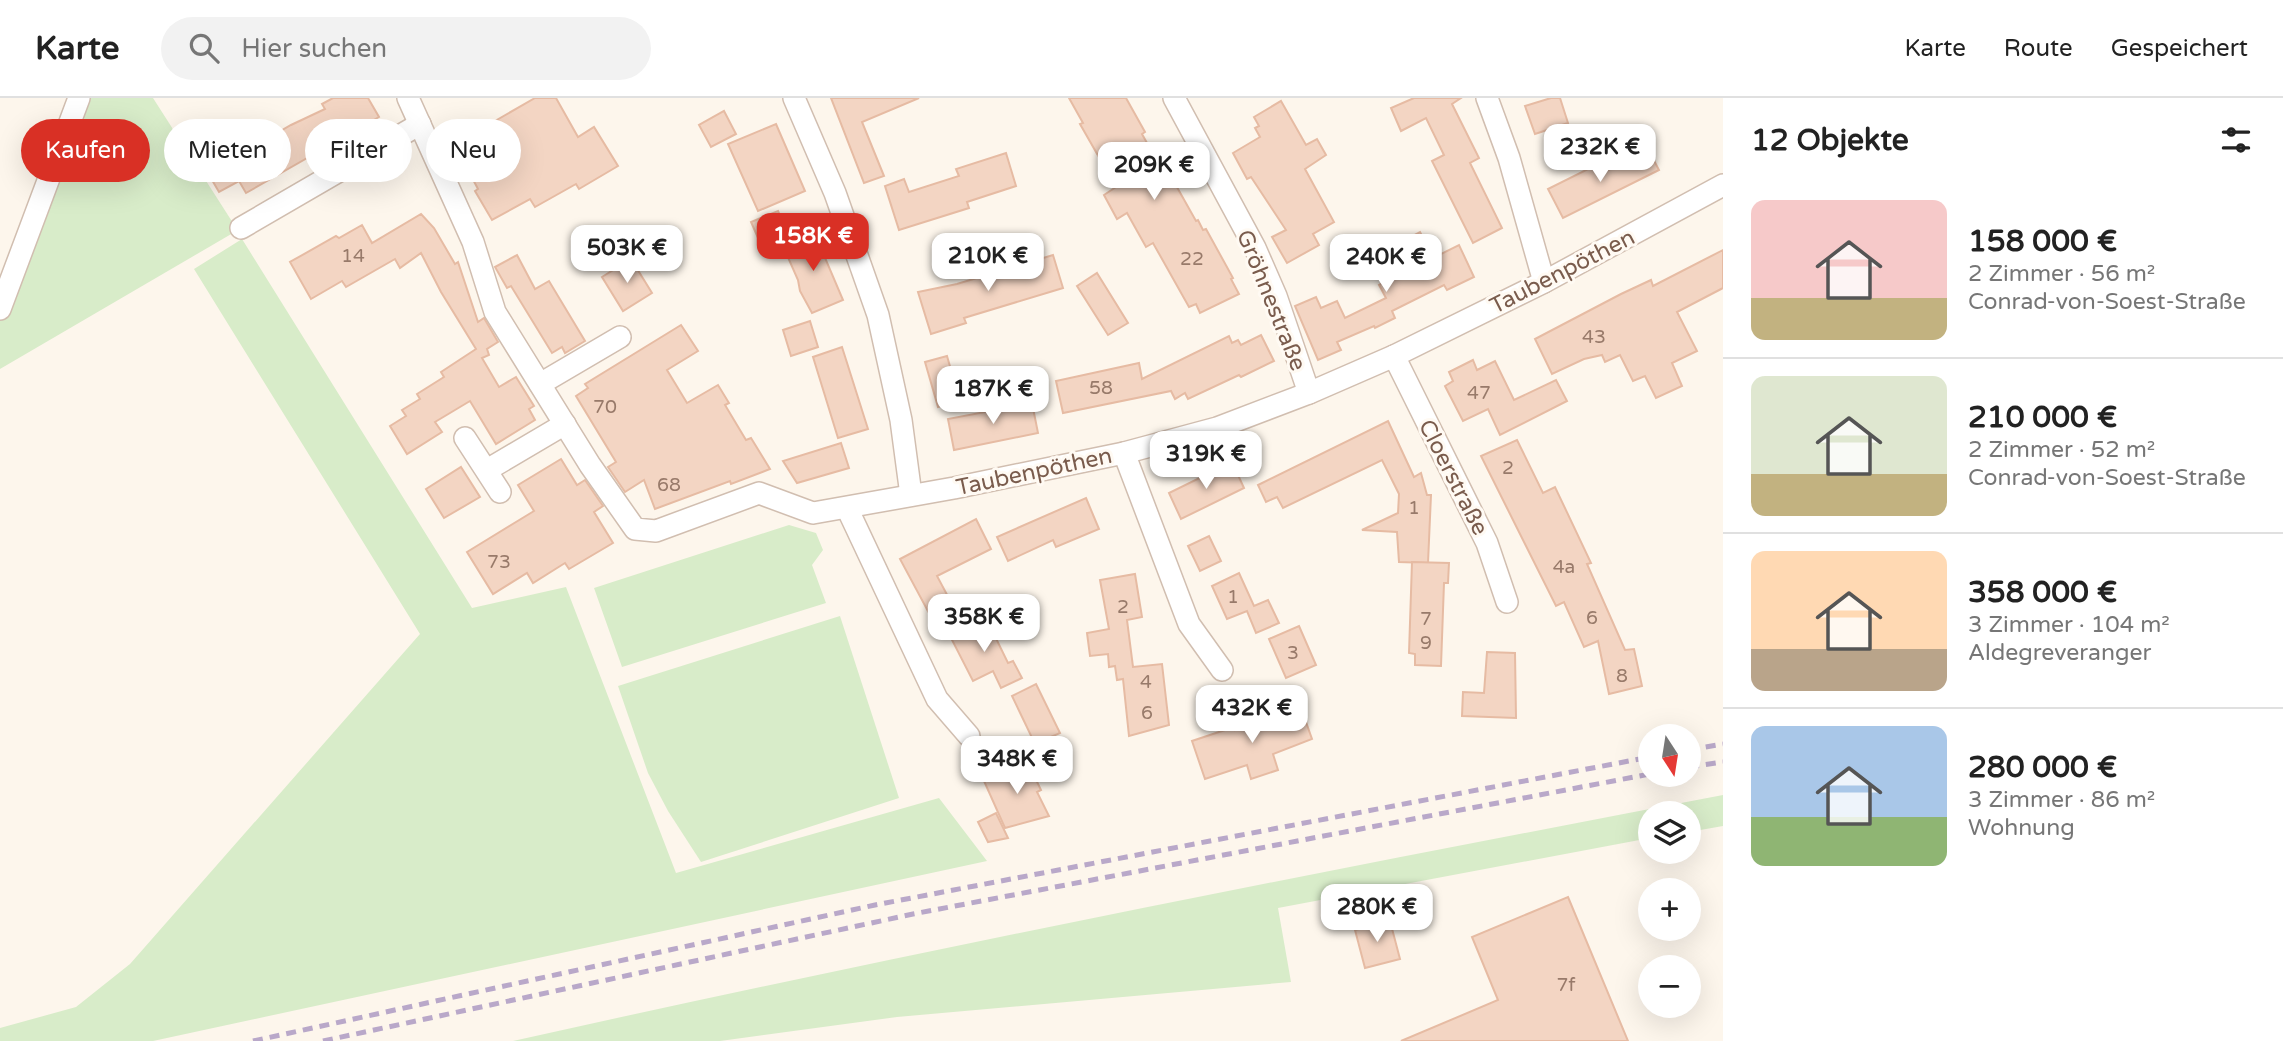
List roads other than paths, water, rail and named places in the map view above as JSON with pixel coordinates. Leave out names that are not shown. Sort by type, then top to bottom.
[{"type":"street","points":[[0,309],[79,98]]},
{"type":"street","points":[[794,98],[835,193],[878,315],[901,420],[911,495]]},
{"type":"street","name":"Gröhnestraße","points":[[1174,98],[1255,248],[1276,296],[1309,393]]},
{"type":"street","points":[[1488,98],[1544,282]]},
{"type":"street","name":"Taubenpöthen","points":[[415,100],[420,124],[473,242],[495,312],[635,529],[656,531],[759,493],[813,513],[1124,453],[1217,428],[1309,393],[1394,356],[1544,282],[1723,185]]},
{"type":"street","points":[[241,228],[420,124]]},
{"type":"street","points":[[540,384],[620,337]]},
{"type":"street","name":"Cloerstraße","points":[[1394,356],[1488,543],[1507,602]]},
{"type":"street","points":[[487,470],[565,424]]},
{"type":"street","points":[[465,438],[500,492]]},
{"type":"street","points":[[1124,453],[1189,624],[1222,670]]},
{"type":"street","points":[[847,508],[937,699],[969,736]]},
{"type":"railway","points":[[1701,748],[1723,744]]},
{"type":"railway","points":[[253,1041],[875,905],[1638,759]]},
{"type":"railway","points":[[1701,765],[1723,762]]},
{"type":"railway","points":[[323,1041],[913,914],[1638,776]]}]
